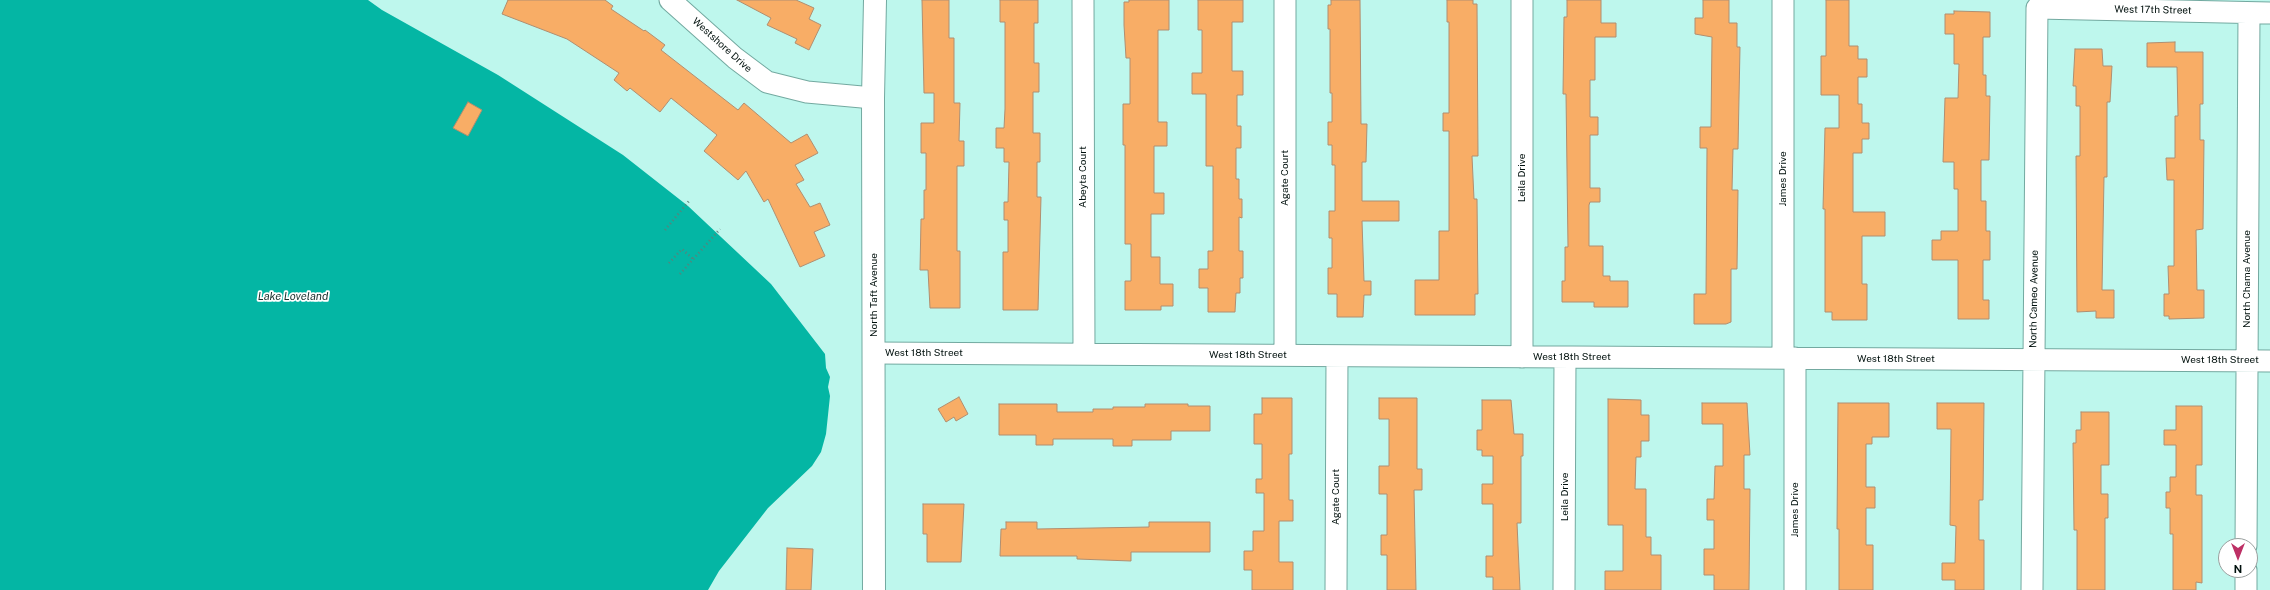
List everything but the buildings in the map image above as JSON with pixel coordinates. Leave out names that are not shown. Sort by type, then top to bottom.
[{"type":"main road","name":"North Taft Avenue","points":[[874,590],[873,98],[875,0]]},
{"type":"street","name":"Westshore Drive","points":[[670,0],[735,58],[767,82],[807,92],[873,98]]},
{"type":"street","name":"Abeyta Court","points":[[1083,0],[1084,354]]},
{"type":"street","name":"Agate Court","points":[[1285,0],[1285,355]]},
{"type":"street","name":"Leila Drive","points":[[1522,0],[1522,357]]},
{"type":"street","name":"James Drive","points":[[1783,0],[1789,358],[1795,590]]},
{"type":"street","name":"West 17th Street","points":[[2037,8],[2270,13]]},
{"type":"street","name":"North Cameo Avenue","points":[[2032,590],[2037,8]]},
{"type":"street","name":"North Chama Avenue","points":[[2246,538],[2248,12]]},
{"type":"street","name":"West 18th Street","points":[[874,353],[2270,361]]},
{"type":"street","name":"Agate Court","points":[[1336,590],[1337,356]]},
{"type":"street","name":"Leila Drive","points":[[1564,590],[1565,357]]},
{"type":"street","points":[[2246,578],[2246,590]]},
{"type":"path","points":[[666,230],[689,201]]},
{"type":"path","points":[[680,274],[720,229]]},
{"type":"path","points":[[669,263],[682,249],[694,259]]},
{"type":"water","name":"Lake Loveland","points":[[0,0],[368,0],[382,10],[498,75],[623,155],[688,206],[771,284],[825,354],[826,368],[830,377],[828,387],[830,396],[826,434],[821,452],[812,466],[768,508],[719,571],[708,590],[0,590]]}]
